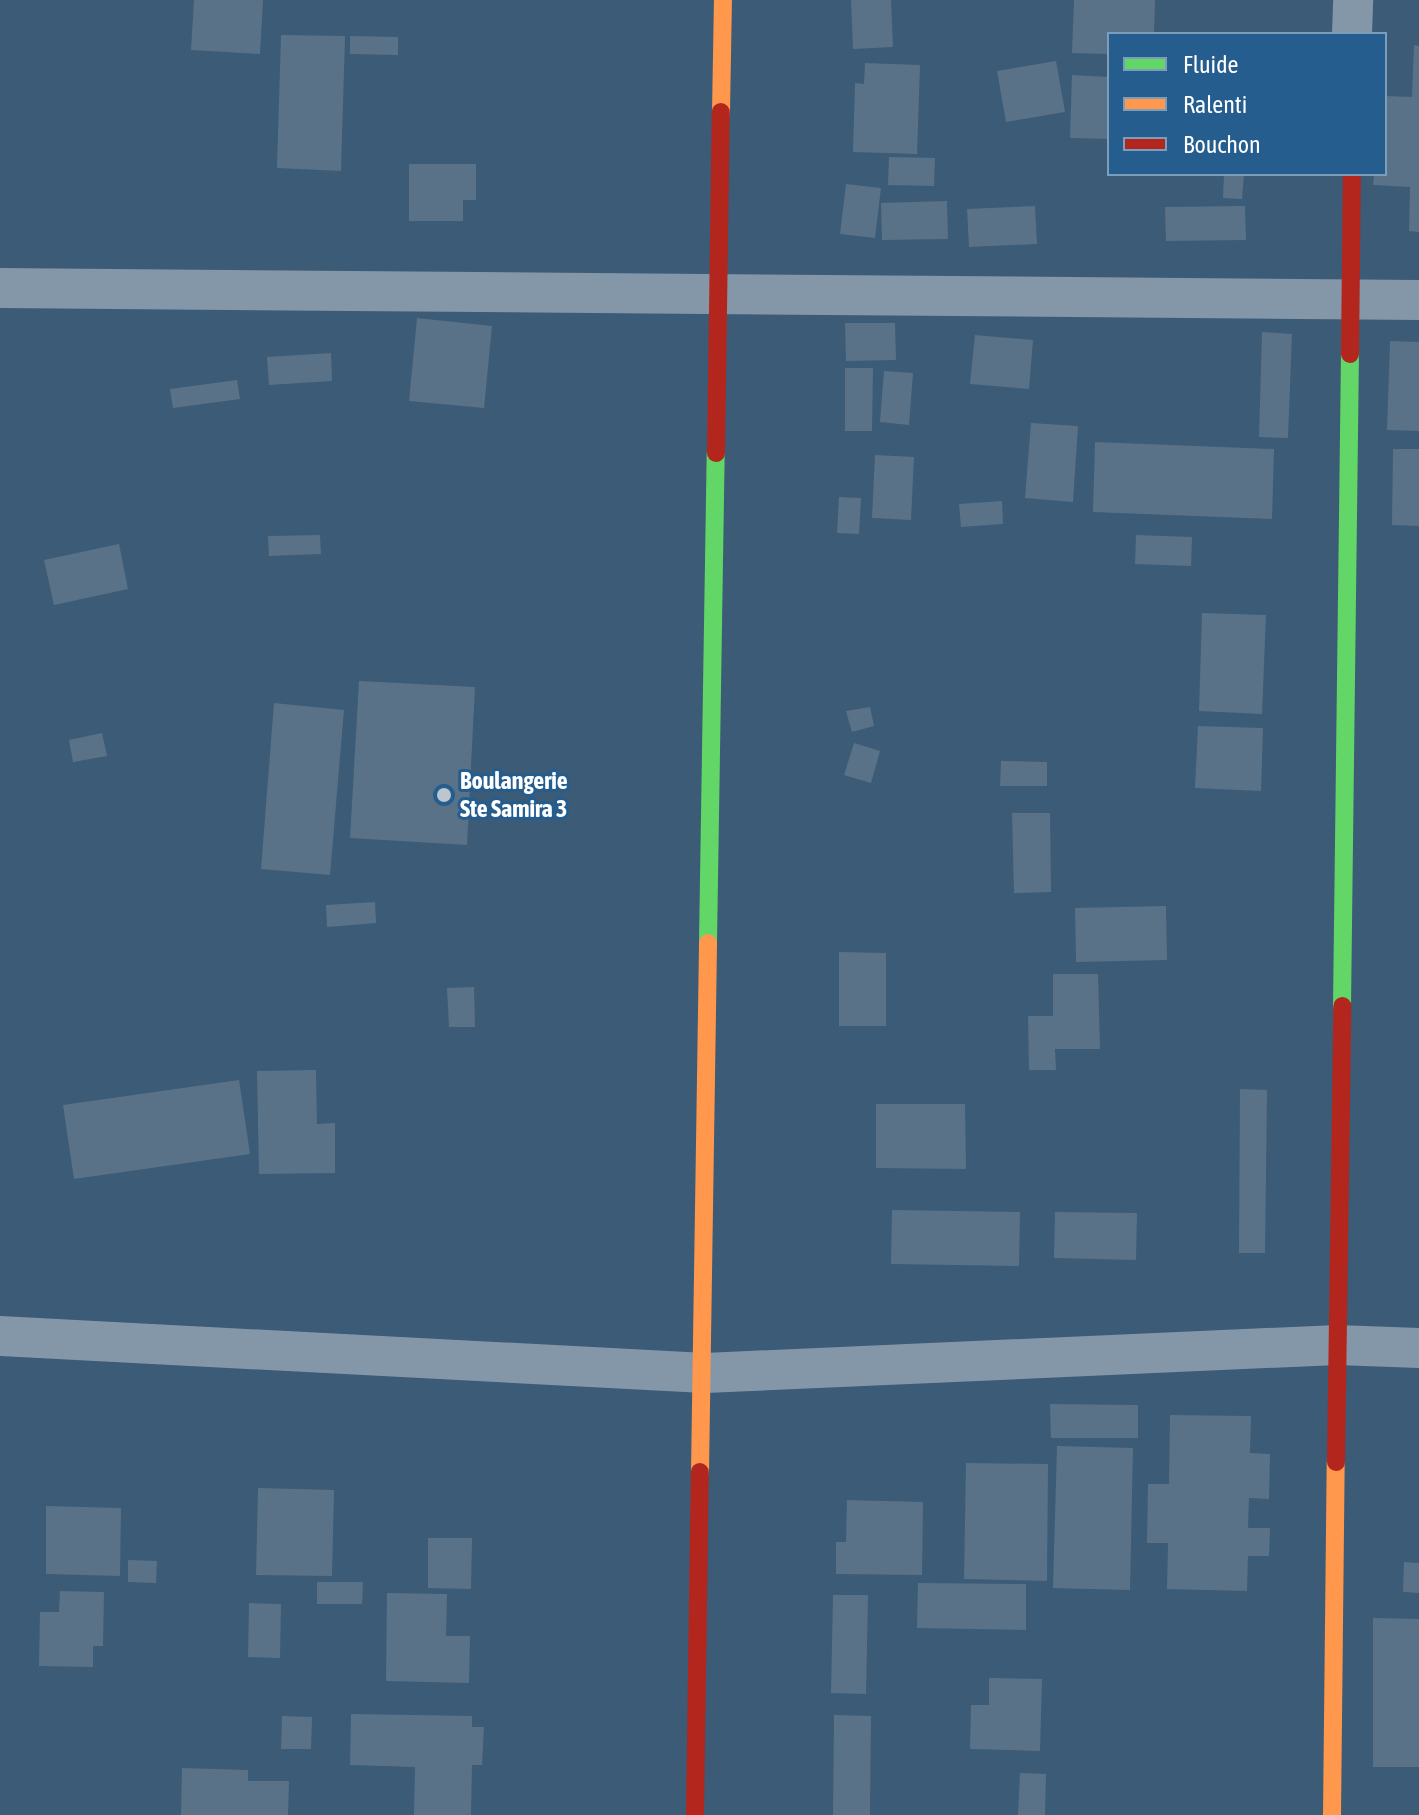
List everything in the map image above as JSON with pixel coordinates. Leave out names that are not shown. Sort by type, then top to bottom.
[{"type":"street","points":[[695,1815],[705,1373],[723,0]]},
{"type":"street","points":[[1352,32],[1353,0]]},
{"type":"street","points":[[1332,1815],[1352,176]]},
{"type":"street","points":[[0,288],[1419,300]]},
{"type":"street","points":[[0,1336],[705,1373],[1337,1345],[1419,1348]]},
{"type":"building","points":[[194,0],[263,0],[260,54],[191,50]]},
{"type":"building","points":[[851,0],[891,0],[893,47],[853,49]]},
{"type":"building","points":[[1074,0],[1155,0],[1154,32],[1107,32],[1107,54],[1072,53]]},
{"type":"building","points":[[281,35],[345,36],[341,171],[277,168]]},
{"type":"building","points":[[350,36],[398,37],[398,55],[350,54]]},
{"type":"building","points":[[1414,45],[1419,46],[1419,232],[1409,231],[1410,187],[1373,185],[1374,176],[1387,176],[1387,96],[1412,97]]},
{"type":"building","points":[[1056,61],[1065,112],[1006,122],[997,71]]},
{"type":"building","points":[[865,63],[920,65],[917,154],[853,152],[855,83],[864,84]]},
{"type":"building","points":[[1072,75],[1107,77],[1107,139],[1070,138]]},
{"type":"building","points":[[889,157],[935,158],[934,186],[888,185]]},
{"type":"building","points":[[409,164],[476,164],[476,200],[463,200],[463,221],[409,221]]},
{"type":"building","points":[[1224,176],[1244,176],[1242,199],[1223,198]]},
{"type":"building","points":[[846,184],[881,188],[875,238],[840,234]]},
{"type":"building","points":[[947,201],[948,239],[882,240],[881,203]]},
{"type":"building","points":[[1035,206],[1037,244],[969,247],[967,209]]},
{"type":"building","points":[[1245,206],[1246,240],[1166,241],[1165,207]]},
{"type":"building","points":[[417,318],[492,326],[484,408],[409,401]]},
{"type":"building","points":[[845,323],[895,323],[896,360],[846,361]]},
{"type":"building","points":[[1262,332],[1292,334],[1288,438],[1259,437]]},
{"type":"building","points":[[975,335],[1033,340],[1029,389],[970,384]]},
{"type":"building","points":[[1390,341],[1419,342],[1419,431],[1387,430]]},
{"type":"building","points":[[331,353],[332,381],[269,385],[267,357]]},
{"type":"building","points":[[845,368],[873,368],[872,431],[845,431]]},
{"type":"building","points":[[884,371],[913,373],[909,425],[880,422]]},
{"type":"building","points":[[237,380],[240,399],[173,408],[170,389]]},
{"type":"building","points":[[1031,423],[1078,426],[1073,502],[1025,498]]},
{"type":"building","points":[[1095,442],[1274,449],[1272,519],[1093,512]]},
{"type":"building","points":[[1393,449],[1419,449],[1419,526],[1392,525]]},
{"type":"building","points":[[875,455],[914,457],[911,520],[872,518]]},
{"type":"building","points":[[839,497],[861,498],[859,534],[837,533]]},
{"type":"building","points":[[1002,501],[1003,524],[961,527],[959,504]]},
{"type":"building","points":[[320,535],[321,554],[269,556],[268,536]]},
{"type":"building","points":[[1136,535],[1192,537],[1191,566],[1135,564]]},
{"type":"building","points":[[119,544],[128,589],[54,605],[44,560]]},
{"type":"building","points":[[1202,613],[1266,615],[1262,714],[1199,711]]},
{"type":"building","points":[[359,681],[475,687],[467,845],[350,838]]},
{"type":"building","points":[[274,703],[344,710],[330,875],[261,869]]},
{"type":"building","points":[[870,707],[874,726],[852,732],[846,711]]},
{"type":"building","points":[[1198,726],[1263,728],[1261,791],[1195,788]]},
{"type":"building","points":[[102,733],[107,756],[73,762],[69,740]]},
{"type":"building","points":[[854,743],[880,751],[871,783],[844,775]]},
{"type":"building","points":[[1001,761],[1047,762],[1047,786],[1000,786]]},
{"type":"building","points":[[1012,813],[1050,813],[1051,892],[1014,893]]},
{"type":"building","points":[[375,902],[376,923],[327,927],[326,905]]},
{"type":"building","points":[[1166,906],[1167,960],[1076,962],[1075,908]]},
{"type":"building","points":[[839,952],[886,953],[886,1026],[839,1026]]},
{"type":"building","points":[[1053,974],[1098,974],[1100,1049],[1055,1049],[1056,1070],[1029,1070],[1028,1016],[1053,1016]]},
{"type":"building","points":[[474,987],[475,1027],[449,1027],[447,988]]},
{"type":"building","points":[[316,1070],[317,1124],[335,1123],[335,1173],[259,1174],[257,1071]]},
{"type":"building","points":[[239,1080],[250,1154],[74,1179],[63,1105]]},
{"type":"building","points":[[1240,1089],[1267,1090],[1265,1253],[1239,1253]]},
{"type":"building","points":[[876,1104],[965,1104],[966,1169],[876,1168]]},
{"type":"building","points":[[892,1210],[1020,1212],[1019,1266],[891,1264]]},
{"type":"building","points":[[1055,1212],[1137,1213],[1136,1260],[1054,1258]]},
{"type":"building","points":[[1050,1404],[1138,1405],[1138,1438],[1051,1438]]},
{"type":"building","points":[[1170,1415],[1251,1416],[1250,1453],[1270,1454],[1269,1499],[1249,1498],[1248,1528],[1270,1528],[1269,1556],[1248,1556],[1247,1591],[1167,1589],[1168,1543],[1147,1543],[1148,1484],[1169,1484]]},
{"type":"building","points":[[1057,1446],[1133,1448],[1130,1590],[1053,1588]]},
{"type":"building","points":[[966,1463],[1048,1464],[1047,1581],[964,1579]]},
{"type":"building","points":[[258,1488],[334,1490],[332,1576],[256,1575]]},
{"type":"building","points":[[847,1500],[923,1502],[922,1575],[836,1574],[836,1542],[846,1542]]},
{"type":"building","points":[[46,1506],[121,1508],[120,1576],[46,1574]]},
{"type":"building","points":[[428,1538],[472,1538],[471,1589],[428,1588]]},
{"type":"building","points":[[128,1560],[157,1561],[156,1583],[128,1582]]},
{"type":"building","points":[[1404,1562],[1419,1563],[1419,1593],[1403,1592]]},
{"type":"building","points":[[317,1582],[363,1582],[362,1604],[317,1604]]},
{"type":"building","points":[[918,1583],[1026,1584],[1026,1630],[917,1628]]},
{"type":"building","points":[[60,1591],[104,1592],[103,1646],[93,1646],[93,1667],[39,1666],[40,1612],[59,1612]]},
{"type":"building","points":[[387,1593],[447,1594],[446,1636],[470,1636],[469,1683],[386,1681]]},
{"type":"building","points":[[833,1595],[868,1595],[866,1694],[831,1693]]},
{"type":"building","points":[[249,1603],[281,1604],[280,1658],[248,1657]]},
{"type":"building","points":[[1373,1618],[1419,1619],[1419,1767],[1373,1767]]},
{"type":"building","points":[[989,1678],[1042,1679],[1040,1751],[970,1749],[971,1705],[989,1705]]},
{"type":"building","points":[[351,1714],[472,1716],[472,1727],[484,1727],[482,1765],[472,1765],[471,1815],[414,1815],[415,1767],[350,1765]]},
{"type":"building","points":[[834,1715],[871,1716],[870,1815],[833,1815]]},
{"type":"building","points":[[282,1716],[312,1717],[311,1749],[281,1749]]},
{"type":"building","points":[[182,1768],[248,1770],[248,1781],[289,1781],[288,1815],[181,1815]]},
{"type":"building","points":[[1020,1773],[1046,1774],[1045,1815],[1018,1815]]},
{"type":"traffic: fast","points":[[1342,1006],[1350,354]]},
{"type":"traffic: fast","points":[[708,943],[716,453]]},
{"type":"traffic: slow","points":[[721,112],[723,0]]},
{"type":"traffic: slow","points":[[700,1472],[708,943]]},
{"type":"traffic: slow","points":[[1332,1815],[1336,1462]]},
{"type":"traffic: jam","points":[[716,453],[721,112]]},
{"type":"traffic: jam","points":[[1350,354],[1352,176]]},
{"type":"traffic: jam","points":[[1336,1462],[1342,1006]]},
{"type":"traffic: jam","points":[[695,1815],[700,1472]]},
{"type":"place","name":"Boulangerie Ste Samira 3","points":[[444,795]]}]
